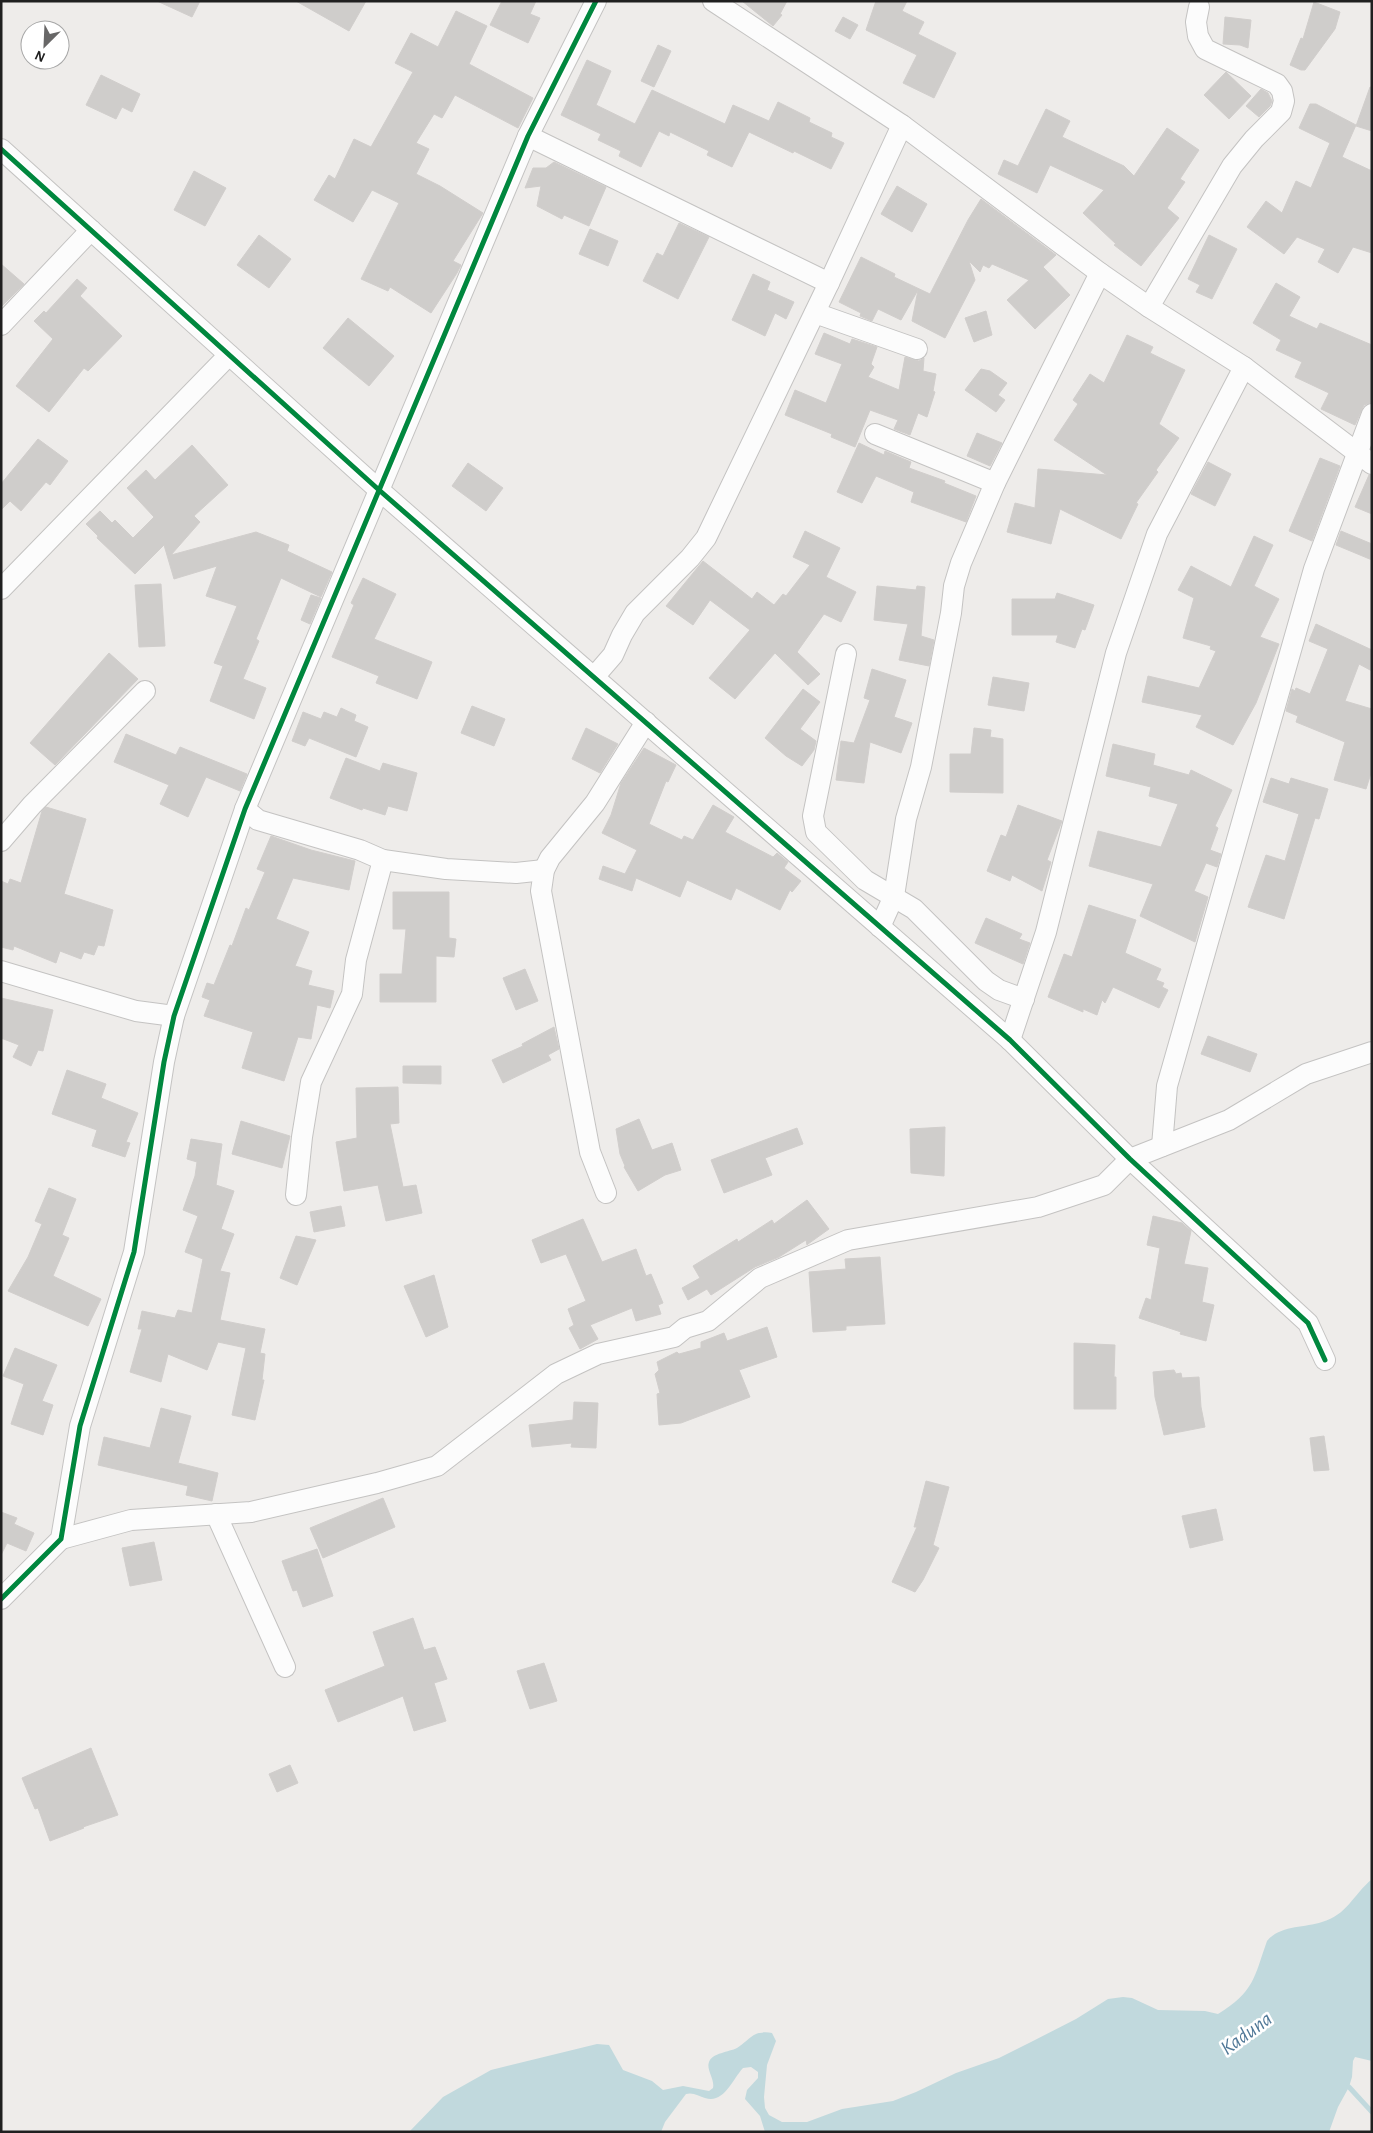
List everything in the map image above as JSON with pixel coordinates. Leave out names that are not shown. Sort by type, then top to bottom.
[{"type":"street","points":[[62,1539],[80,1426],[134,1252],[164,1062],[174,1016],[245,809],[528,136],[596,1]]},
{"type":"street","points":[[714,1],[902,125],[1100,273],[1244,367],[1364,458]]},
{"type":"street","points":[[1150,307],[1232,166],[1254,139],[1281,112],[1284,101],[1282,91],[1277,84],[1205,49],[1198,36],[1196,22],[1199,7]]},
{"type":"street","points":[[594,677],[613,655],[635,613],[690,558],[706,538],[830,283],[902,125]]},
{"type":"street","points":[[528,136],[830,283]]},
{"type":"street","points":[[1,149],[380,490],[1010,1040],[1130,1159],[1308,1323],[1325,1360]]},
{"type":"street","points":[[1,326],[91,230]]},
{"type":"street","points":[[880,926],[894,896],[906,819],[921,767],[951,613],[954,586],[961,563],[995,483],[1100,273]]},
{"type":"street","points":[[815,313],[917,349]]},
{"type":"street","points":[[1,589],[229,355]]},
{"type":"street","points":[[1010,1040],[1046,932],[1116,654],[1157,534],[1244,367]]},
{"type":"street","points":[[1162,1146],[1167,1086],[1314,569],[1364,458],[1372,414]]},
{"type":"street","points":[[875,434],[995,483]]},
{"type":"street","points":[[846,654],[813,816],[816,832],[865,880],[914,909],[986,981],[999,990],[1024,999]]},
{"type":"street","points":[[1,841],[32,805],[145,690]]},
{"type":"street","points":[[606,1193],[590,1152],[541,891],[544,870],[550,858],[594,803],[646,722]]},
{"type":"street","points":[[245,809],[258,820],[360,850],[383,860],[446,869],[516,873],[544,870]]},
{"type":"street","points":[[296,1195],[310,1082],[352,994],[356,960],[383,860]]},
{"type":"street","points":[[1,971],[136,1011],[174,1016]]},
{"type":"street","points":[[5,1590],[62,1539],[132,1520],[251,1512],[376,1483],[437,1466],[556,1374],[598,1354],[674,1337],[685,1328],[708,1321],[760,1278],[848,1240],[1038,1206],[1104,1185],[1130,1159],[1229,1120],[1306,1074],[1372,1052]]},
{"type":"street","points":[[216,1514],[285,1667]]},
{"type":"water","name":"Kaduna","points":[[1372,1879],[1372,2061],[1355,2057],[1349,2087],[1338,2107],[1329,2132],[765,2132],[760,2116],[745,2099],[747,2090],[758,2078],[758,2072],[751,2067],[743,2068],[727,2090],[717,2098],[712,2099],[694,2094],[686,2094],[665,2122],[661,2132],[409,2132],[443,2097],[491,2070],[597,2044],[609,2045],[623,2070],[652,2081],[663,2090],[683,2086],[709,2091],[713,2088],[708,2065],[711,2059],[737,2048],[756,2034],[764,2032],[772,2033],[776,2041],[767,2065],[764,2097],[765,2108],[769,2115],[782,2122],[807,2122],[842,2109],[893,2101],[956,2073],[999,2058],[1076,2019],[1108,1999],[1132,1998],[1158,2010],[1205,2011],[1218,2014],[1239,1999],[1246,1991],[1255,1975],[1267,1941],[1272,1936],[1285,1930],[1331,1919],[1344,1910]]},
{"type":"building","points":[[157,1],[200,1],[192,17]]},
{"type":"building","points":[[296,1],[366,1],[349,31]]},
{"type":"building","points":[[502,1],[536,1],[530,14],[540,18],[528,43],[490,25]]},
{"type":"building","points":[[742,1],[787,1],[780,14],[782,15],[773,26]]},
{"type":"building","points":[[876,1],[907,1],[902,11],[924,22],[918,34],[956,53],[934,98],[903,83],[917,55],[866,30]]},
{"type":"building","points":[[1314,2],[1340,12],[1335,29],[1305,70],[1301,70],[1290,65],[1301,38],[1303,39]]},
{"type":"building","points":[[456,11],[487,26],[469,64],[533,98],[518,128],[455,95],[442,118],[434,114],[416,143],[429,149],[416,174],[440,186],[483,213],[453,261],[461,265],[457,273],[431,313],[390,287],[388,291],[361,279],[399,203],[372,190],[353,222],[314,200],[329,175],[335,179],[354,139],[371,147],[413,72],[395,63],[411,33],[438,47]]},
{"type":"building","points":[[843,17],[858,25],[850,39],[835,31]]},
{"type":"building","points":[[1225,17],[1251,20],[1248,48],[1240,45],[1223,44]]},
{"type":"building","points":[[658,45],[671,51],[654,87],[641,81]]},
{"type":"building","points":[[587,60],[611,71],[596,105],[635,124],[652,90],[725,124],[733,105],[769,121],[778,102],[810,118],[809,122],[832,133],[831,137],[844,143],[831,169],[749,132],[732,167],[707,155],[709,151],[670,132],[669,136],[659,131],[641,167],[619,156],[621,151],[598,140],[601,134],[561,115]]},
{"type":"building","points":[[1226,72],[1251,96],[1229,119],[1204,95]]},
{"type":"building","points":[[101,75],[140,94],[132,112],[122,107],[116,119],[86,105]]},
{"type":"building","points":[[1370,87],[1372,87],[1372,131],[1356,126]]},
{"type":"building","points":[[1261,89],[1268,93],[1272,101],[1270,106],[1259,117],[1246,106]]},
{"type":"building","points":[[1310,104],[1316,104],[1356,125],[1342,157],[1372,171],[1372,253],[1353,247],[1338,273],[1318,262],[1325,249],[1297,237],[1284,254],[1247,227],[1266,201],[1282,213],[1296,181],[1311,188],[1330,143],[1299,128]]},
{"type":"building","points":[[1046,109],[1070,121],[1062,137],[1124,166],[1134,176],[1167,128],[1199,150],[1180,179],[1185,182],[1167,208],[1179,218],[1141,266],[1114,245],[1116,244],[1083,213],[1104,190],[1050,165],[1037,193],[998,174],[1004,160],[1018,166]]},
{"type":"building","points":[[554,162],[606,187],[589,226],[564,215],[562,219],[537,206],[541,186],[525,188],[533,168],[546,168]]},
{"type":"building","points":[[194,171],[226,188],[205,226],[174,210]]},
{"type":"building","points":[[897,186],[927,204],[912,232],[881,214]]},
{"type":"building","points":[[981,199],[1056,255],[1043,267],[1070,295],[1035,329],[1007,300],[1029,280],[992,264],[989,268],[983,265],[980,272],[969,261],[975,280],[945,338],[912,321],[918,290],[901,320],[878,309],[872,321],[860,316],[861,313],[839,302],[861,257],[895,274],[894,277],[930,294],[968,220]]},
{"type":"building","points":[[679,223],[709,237],[678,299],[643,281],[657,253],[663,256]]},
{"type":"building","points":[[590,229],[618,241],[608,266],[579,254]]},
{"type":"building","points":[[259,235],[291,259],[269,288],[237,265]]},
{"type":"building","points":[[1209,235],[1237,249],[1212,299],[1196,292],[1200,285],[1188,279]]},
{"type":"building","points":[[1,264],[24,284],[1,307]]},
{"type":"building","points":[[753,274],[770,282],[767,290],[794,302],[786,319],[775,313],[765,336],[732,320]]},
{"type":"building","points":[[77,279],[87,288],[80,296],[122,336],[88,371],[84,368],[49,412],[16,386],[53,339],[34,321],[44,311],[46,313]]},
{"type":"building","points":[[1276,283],[1300,297],[1289,316],[1317,329],[1320,323],[1372,345],[1372,402],[1364,405],[1355,425],[1321,409],[1329,393],[1295,377],[1302,362],[1276,350],[1281,340],[1253,323]]},
{"type":"building","points":[[986,311],[992,335],[974,342],[965,318]]},
{"type":"building","points":[[348,318],[394,356],[369,386],[323,348]]},
{"type":"building","points":[[824,333],[850,344],[852,339],[877,347],[871,364],[874,367],[868,377],[899,390],[905,357],[919,361],[924,358],[923,371],[936,374],[933,391],[935,392],[927,417],[918,413],[910,435],[894,429],[898,420],[870,410],[855,447],[831,437],[832,434],[785,415],[795,390],[826,403],[842,364],[815,354]]},
{"type":"building","points":[[1127,335],[1153,347],[1150,353],[1185,370],[1159,424],[1179,438],[1156,470],[1158,472],[1136,503],[1138,504],[1121,539],[1060,509],[1051,544],[1007,532],[1015,503],[1035,508],[1038,469],[1107,475],[1054,440],[1078,404],[1073,400],[1090,374],[1104,383]]},
{"type":"building","points":[[981,369],[990,371],[1007,383],[998,395],[1005,400],[996,412],[965,390]]},
{"type":"building","points":[[977,433],[1002,443],[990,466],[967,456]]},
{"type":"building","points":[[38,439],[68,461],[50,485],[46,482],[21,511],[10,501],[1,510],[1,484]]},
{"type":"building","points":[[859,443],[884,455],[885,451],[911,462],[909,468],[945,481],[944,483],[976,496],[966,522],[911,502],[914,492],[876,476],[862,503],[837,492]]},
{"type":"building","points":[[192,445],[228,485],[194,516],[200,522],[171,555],[256,532],[289,545],[287,551],[332,572],[321,597],[281,578],[256,639],[259,641],[243,679],[266,688],[254,719],[210,701],[223,666],[214,663],[237,606],[206,596],[217,566],[174,579],[164,545],[135,574],[97,538],[98,536],[86,524],[100,511],[112,523],[115,520],[133,538],[154,517],[127,488],[146,470],[155,480]]},
{"type":"building","points":[[1320,458],[1340,466],[1312,541],[1289,531]]},
{"type":"building","points":[[1208,462],[1231,474],[1215,506],[1191,494]]},
{"type":"building","points":[[468,463],[503,488],[486,511],[452,486]]},
{"type":"building","points":[[1369,475],[1372,476],[1372,514],[1355,507]]},
{"type":"building","points":[[805,531],[840,548],[826,577],[856,592],[841,622],[824,614],[797,652],[820,674],[808,685],[775,653],[735,699],[709,678],[750,630],[710,600],[693,625],[666,606],[703,561],[752,599],[757,592],[774,605],[783,594],[786,596],[810,565],[793,557]]},
{"type":"building","points":[[1341,531],[1372,544],[1372,560],[1336,545]]},
{"type":"building","points":[[1254,536],[1273,545],[1254,586],[1279,599],[1260,637],[1279,644],[1256,703],[1233,745],[1196,727],[1202,715],[1142,702],[1148,676],[1199,688],[1216,651],[1210,649],[1211,646],[1183,638],[1194,598],[1178,590],[1191,566],[1231,587]]},
{"type":"building","points":[[363,578],[396,594],[374,639],[432,662],[417,699],[376,683],[379,676],[332,657],[354,605],[351,603]]},
{"type":"building","points":[[161,584],[165,646],[139,647],[135,585]]},
{"type":"building","points":[[877,586],[916,590],[917,586],[925,587],[921,636],[934,640],[929,666],[899,660],[908,624],[874,620]]},
{"type":"building","points":[[1057,593],[1094,605],[1085,630],[1082,629],[1075,648],[1056,642],[1058,635],[1012,635],[1012,599],[1055,599]]},
{"type":"building","points":[[311,595],[321,598],[310,624],[301,620]]},
{"type":"building","points":[[1316,624],[1372,650],[1372,671],[1359,664],[1345,701],[1372,709],[1372,770],[1366,789],[1334,780],[1345,742],[1296,722],[1298,716],[1286,711],[1292,689],[1295,691],[1296,688],[1310,694],[1328,649],[1309,641]]},
{"type":"building","points":[[109,653],[138,679],[55,765],[30,743]]},
{"type":"building","points":[[872,669],[906,680],[894,717],[912,723],[901,753],[870,742],[864,783],[836,780],[841,741],[854,743],[870,700],[864,698]]},
{"type":"building","points":[[993,677],[1029,683],[1024,711],[988,705]]},
{"type":"building","points":[[803,689],[820,702],[800,729],[816,741],[814,750],[802,766],[786,756],[765,738]]},
{"type":"building","points":[[472,706],[505,719],[494,746],[461,733]]},
{"type":"building","points":[[341,708],[356,715],[354,721],[368,727],[356,757],[309,738],[305,746],[292,741],[303,712],[321,719],[324,712],[337,717]]},
{"type":"building","points":[[586,728],[618,744],[600,773],[572,759]]},
{"type":"building","points":[[974,728],[991,730],[990,737],[1003,739],[1003,793],[950,792],[950,754],[971,754]]},
{"type":"building","points":[[126,734],[176,755],[180,747],[247,774],[240,791],[206,777],[188,817],[160,804],[169,785],[114,762]]},
{"type":"building","points":[[1113,744],[1155,754],[1153,765],[1189,775],[1191,770],[1232,790],[1215,826],[1218,828],[1210,850],[1221,854],[1217,867],[1206,863],[1194,891],[1208,897],[1195,942],[1140,916],[1153,884],[1089,866],[1098,831],[1161,847],[1178,804],[1149,796],[1151,787],[1106,776]]},
{"type":"building","points":[[644,748],[676,765],[668,782],[666,781],[649,824],[682,840],[684,836],[693,840],[713,805],[734,817],[725,832],[773,857],[777,853],[788,862],[784,868],[801,881],[792,892],[790,890],[780,910],[736,888],[731,900],[687,880],[680,897],[636,878],[632,891],[599,879],[603,866],[625,874],[637,850],[602,833],[611,815],[621,783]]},
{"type":"building","points":[[346,758],[380,771],[383,763],[417,773],[407,811],[388,806],[385,815],[363,808],[362,810],[330,798]]},
{"type":"building","points":[[1271,778],[1289,784],[1291,778],[1328,789],[1319,819],[1315,818],[1284,919],[1248,907],[1266,855],[1285,861],[1299,814],[1263,802]]},
{"type":"building","points":[[1018,805],[1062,821],[1047,860],[1051,862],[1042,891],[1012,875],[1010,881],[987,871],[1001,835],[1006,837]]},
{"type":"building","points":[[46,807],[86,819],[64,894],[113,910],[104,946],[98,945],[94,955],[84,952],[81,959],[60,951],[56,963],[14,946],[13,950],[1,947],[1,881],[8,884],[10,879],[21,883],[42,811]]},
{"type":"building","points":[[271,836],[311,850],[355,861],[349,890],[293,878],[276,919],[309,932],[295,966],[312,971],[308,985],[334,991],[330,1008],[317,1005],[311,1039],[298,1037],[284,1081],[242,1068],[253,1032],[204,1016],[210,1000],[202,997],[207,983],[214,985],[230,945],[232,946],[246,908],[249,910],[265,872],[257,869]]},
{"type":"building","points":[[393,892],[449,892],[449,938],[456,939],[454,957],[436,956],[436,1002],[380,1002],[380,974],[402,974],[406,929],[393,929]]},
{"type":"building","points":[[1089,905],[1136,920],[1125,953],[1161,969],[1156,980],[1164,983],[1162,987],[1168,990],[1159,1008],[1113,987],[1105,1003],[1102,1000],[1097,1015],[1083,1009],[1083,1012],[1048,997],[1064,954],[1072,957]]},
{"type":"building","points":[[986,918],[1022,934],[1019,939],[1030,943],[1023,964],[975,943]]},
{"type":"building","points":[[525,969],[538,1001],[516,1010],[503,978]]},
{"type":"building","points":[[1,998],[53,1010],[43,1051],[38,1050],[31,1066],[13,1057],[19,1045],[1,1038]]},
{"type":"building","points":[[554,1027],[559,1049],[548,1055],[551,1060],[503,1083],[492,1060],[523,1046],[522,1044]]},
{"type":"building","points":[[1208,1036],[1257,1054],[1250,1072],[1201,1054]]},
{"type":"building","points":[[403,1066],[441,1066],[441,1084],[403,1083]]},
{"type":"building","points":[[67,1070],[106,1084],[101,1098],[138,1113],[126,1142],[130,1143],[125,1157],[92,1146],[97,1130],[52,1114]]},
{"type":"building","points":[[398,1087],[399,1123],[390,1124],[403,1187],[416,1185],[422,1213],[386,1221],[378,1185],[344,1191],[336,1142],[357,1138],[356,1088]]},
{"type":"building","points":[[639,1119],[652,1150],[672,1143],[681,1170],[665,1175],[638,1191],[624,1167],[616,1129]]},
{"type":"building","points":[[241,1121],[290,1136],[282,1168],[232,1154]]},
{"type":"building","points":[[945,1127],[944,1176],[911,1173],[910,1129]]},
{"type":"building","points":[[797,1128],[803,1144],[765,1158],[772,1175],[724,1193],[711,1160]]},
{"type":"building","points":[[191,1139],[222,1144],[216,1185],[234,1191],[221,1229],[234,1234],[220,1271],[230,1273],[220,1320],[265,1329],[260,1353],[265,1354],[262,1380],[264,1380],[255,1420],[232,1415],[246,1348],[218,1342],[207,1370],[168,1354],[161,1382],[130,1372],[142,1329],[138,1329],[142,1311],[175,1318],[178,1310],[192,1313],[203,1259],[185,1252],[198,1216],[183,1210],[195,1176],[197,1162],[187,1159]]},
{"type":"building","points":[[49,1188],[76,1199],[62,1235],[69,1238],[53,1276],[101,1299],[88,1326],[8,1291],[28,1257],[42,1224],[35,1221]]},
{"type":"building","points":[[807,1200],[829,1229],[807,1245],[806,1240],[779,1257],[755,1267],[711,1295],[707,1289],[688,1300],[682,1288],[700,1278],[693,1266],[737,1239],[738,1242],[772,1220],[774,1224]]},
{"type":"building","points":[[341,1206],[345,1226],[314,1232],[310,1212]]},
{"type":"building","points":[[1153,1216],[1182,1223],[1191,1231],[1184,1264],[1208,1268],[1202,1302],[1214,1305],[1206,1341],[1180,1334],[1181,1332],[1139,1318],[1146,1298],[1151,1300],[1160,1248],[1147,1245]]},
{"type":"building","points":[[583,1219],[602,1262],[636,1249],[646,1276],[651,1274],[663,1303],[658,1305],[661,1314],[636,1321],[632,1308],[590,1325],[598,1339],[580,1349],[569,1328],[574,1325],[568,1309],[586,1301],[566,1254],[541,1263],[532,1240]]},
{"type":"building","points":[[296,1236],[316,1240],[297,1285],[280,1278]]},
{"type":"building","points":[[880,1257],[885,1324],[846,1326],[846,1330],[813,1332],[809,1272],[846,1269],[845,1259]]},
{"type":"building","points":[[434,1275],[448,1327],[426,1337],[404,1286]]},
{"type":"building","points":[[767,1327],[777,1357],[739,1370],[750,1397],[681,1423],[659,1425],[657,1394],[660,1393],[655,1374],[659,1370],[657,1362],[677,1352],[679,1354],[701,1348],[701,1342],[724,1333],[727,1341]]},
{"type":"building","points":[[1074,1343],[1115,1345],[1116,1409],[1074,1409]]},
{"type":"building","points":[[15,1348],[57,1365],[42,1401],[53,1405],[43,1435],[11,1424],[24,1384],[3,1376]]},
{"type":"building","points":[[1174,1370],[1176,1374],[1181,1373],[1182,1378],[1199,1377],[1201,1407],[1205,1427],[1164,1435],[1155,1397],[1153,1372]]},
{"type":"building","points":[[574,1402],[598,1403],[596,1448],[571,1447],[572,1443],[532,1447],[529,1425],[573,1420]]},
{"type":"building","points":[[161,1408],[191,1416],[178,1463],[218,1473],[212,1501],[186,1495],[188,1486],[98,1465],[104,1437],[150,1448]]},
{"type":"building","points":[[1324,1436],[1329,1470],[1314,1471],[1310,1438]]},
{"type":"building","points":[[926,1481],[949,1487],[933,1545],[939,1548],[915,1592],[892,1582],[917,1527],[914,1527]]},
{"type":"building","points":[[383,1498],[395,1527],[323,1558],[310,1528]]},
{"type":"building","points":[[1216,1509],[1223,1540],[1190,1548],[1182,1516]]},
{"type":"building","points":[[1,1512],[17,1518],[14,1524],[34,1533],[26,1551],[7,1543],[1,1555]]},
{"type":"building","points":[[154,1542],[162,1580],[130,1586],[122,1548]]},
{"type":"building","points":[[317,1549],[333,1596],[303,1607],[297,1590],[293,1591],[282,1561]]},
{"type":"building","points":[[413,1618],[424,1650],[435,1647],[447,1679],[434,1683],[446,1721],[414,1731],[403,1696],[338,1722],[325,1690],[385,1666],[373,1632]]},
{"type":"building","points":[[544,1663],[557,1701],[530,1709],[517,1671]]},
{"type":"building","points":[[91,1748],[118,1815],[50,1841],[38,1808],[35,1809],[22,1778]]},
{"type":"building","points":[[290,1765],[298,1783],[277,1792],[269,1774]]},
{"type":"waterway","points":[[1349,2087],[1372,2112]]},
{"type":"cycle path","points":[[1,1599],[61,1539],[80,1426],[134,1252],[164,1062],[174,1016],[245,809],[528,136],[596,1]]},
{"type":"cycle path","points":[[1,149],[379,490],[1010,1040],[1130,1159],[1308,1323],[1325,1360]]}]
